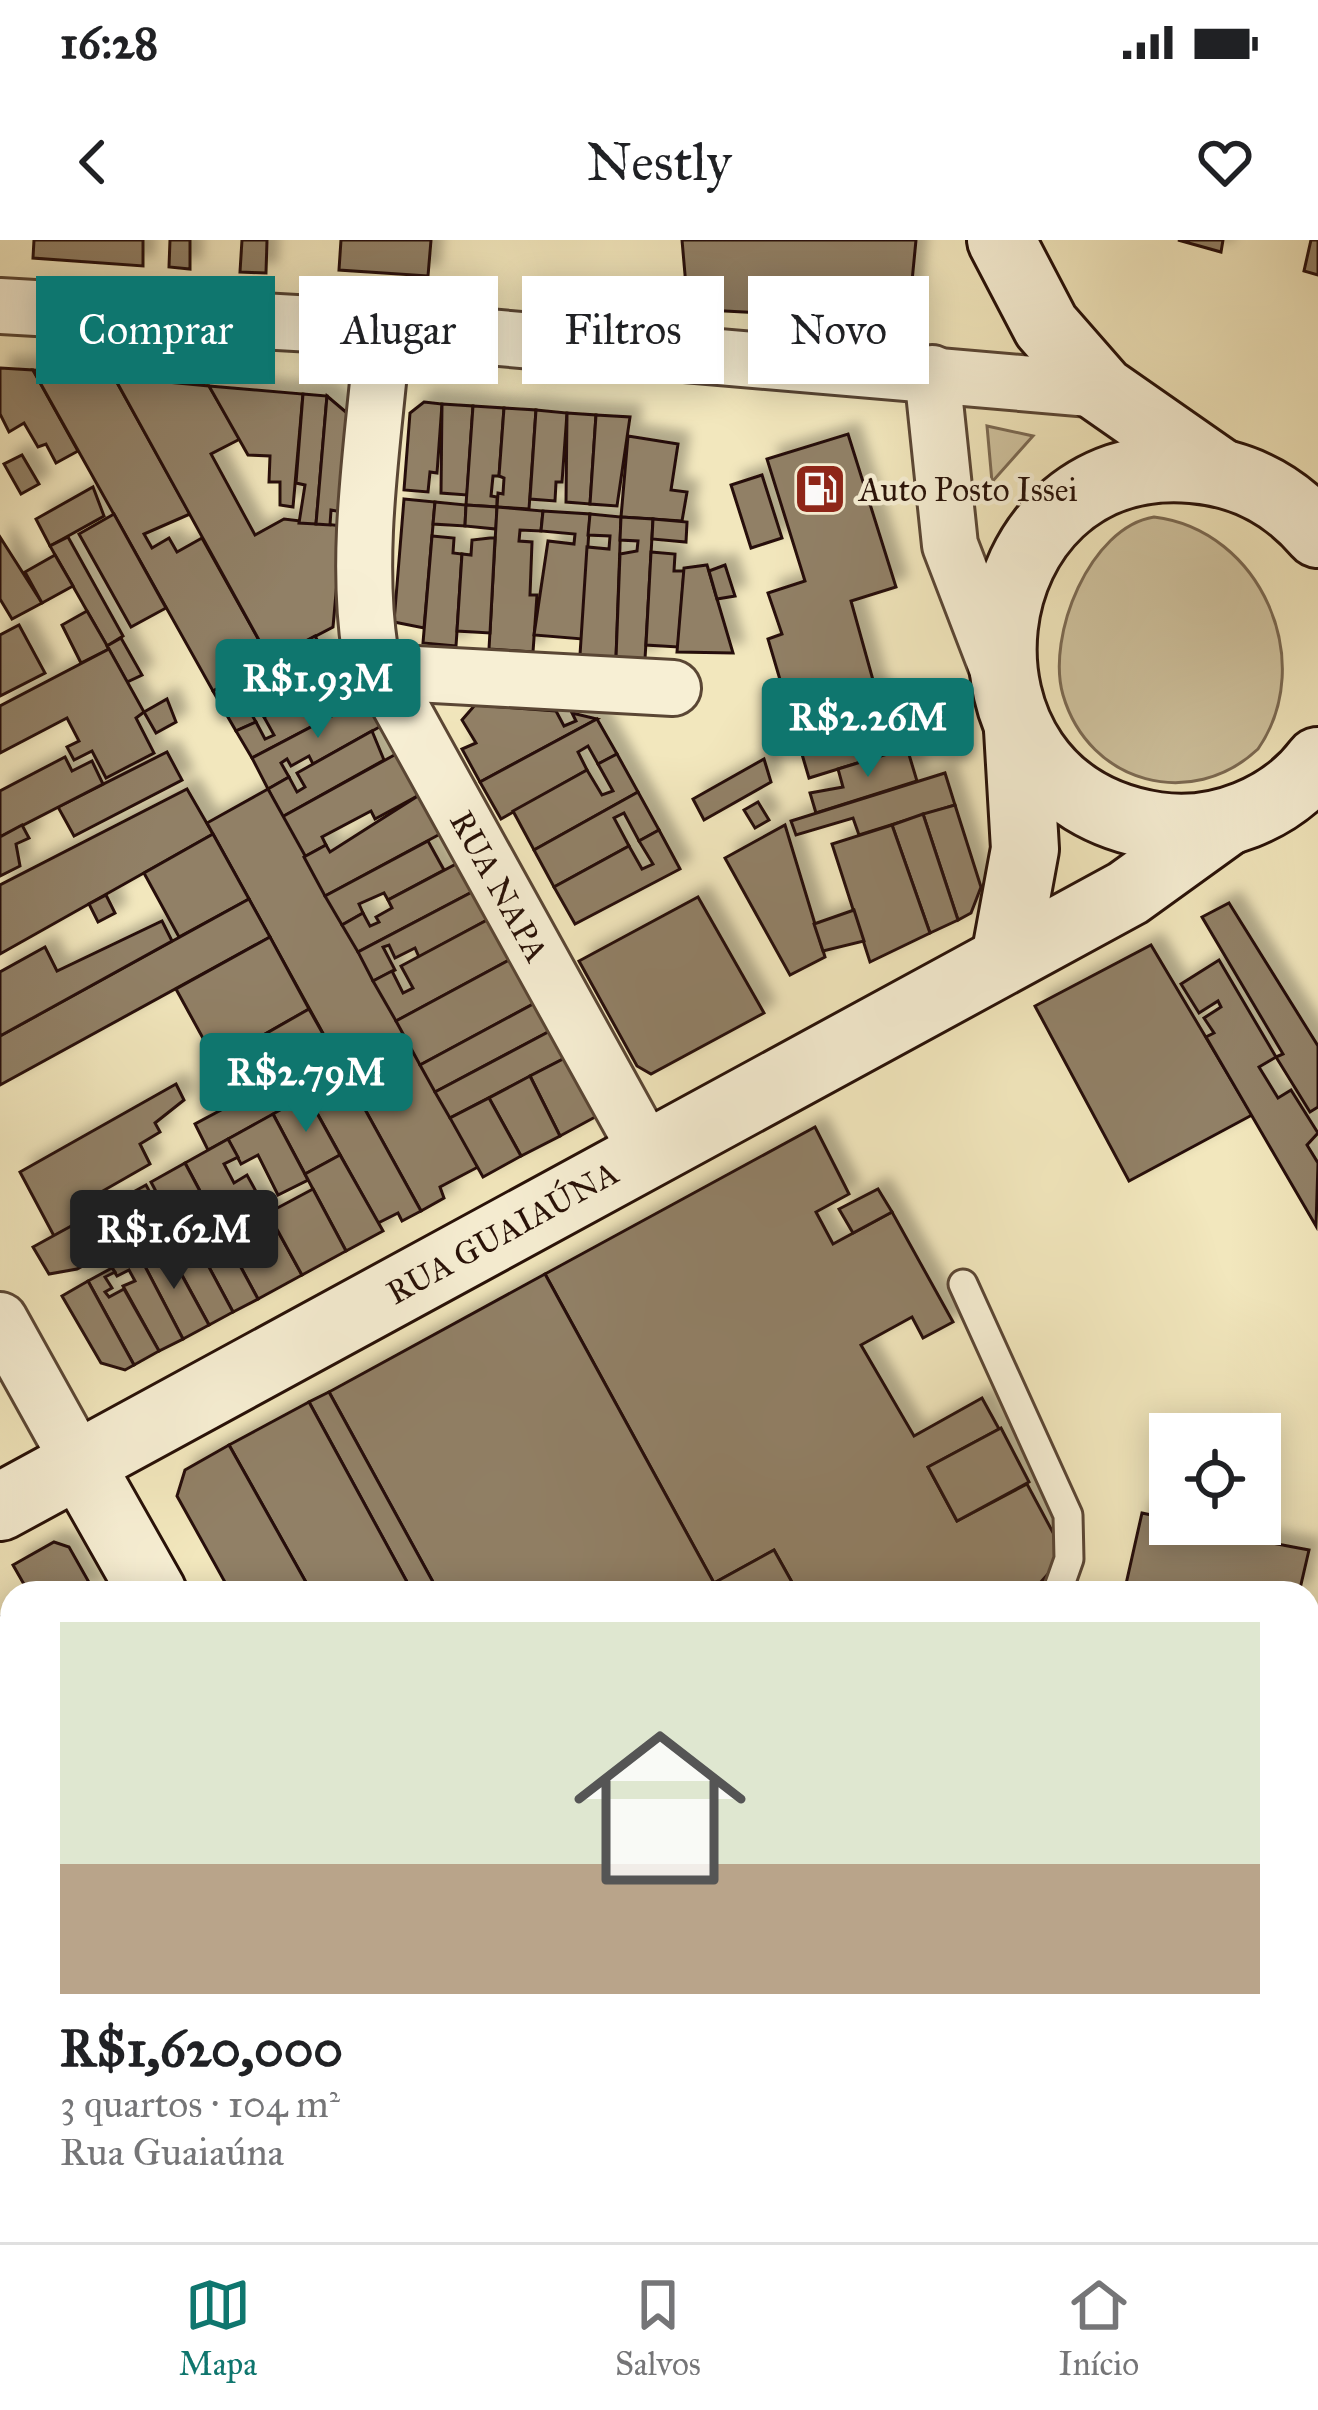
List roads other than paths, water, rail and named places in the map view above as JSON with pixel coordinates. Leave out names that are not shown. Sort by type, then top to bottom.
[{"type":"street","points":[[1001,240],[1046,326],[1102,390],[1218,471],[1262,487],[1301,514],[1318,534]]},
{"type":"street","points":[[0,306],[299,323]]},
{"type":"street","points":[[498,337],[1102,390]]},
{"type":"street","points":[[932,373],[950,545],[1010,704],[1046,770],[1083,802],[1113,815],[1176,830],[1225,824]]},
{"type":"street","name":"RUA NAPA","points":[[380,384],[365,618],[379,672],[647,1152]]},
{"type":"street","points":[[1005,958],[1025,849],[1000,628],[1012,579],[1039,536],[1075,501],[1119,478],[1168,467],[1218,471]]},
{"type":"street","points":[[379,672],[673,688]]},
{"type":"street","name":"RUA GUAIAÚNA","points":[[0,1507],[1127,893],[1225,824],[1270,804],[1318,761]]},
{"type":"street","points":[[0,1320],[146,1581]]},
{"type":"lane","points":[[963,1284],[1068,1515],[1069,1558],[1061,1581]]},
{"type":"place","name":"Auto Posto Issei","points":[[820,489]]}]
